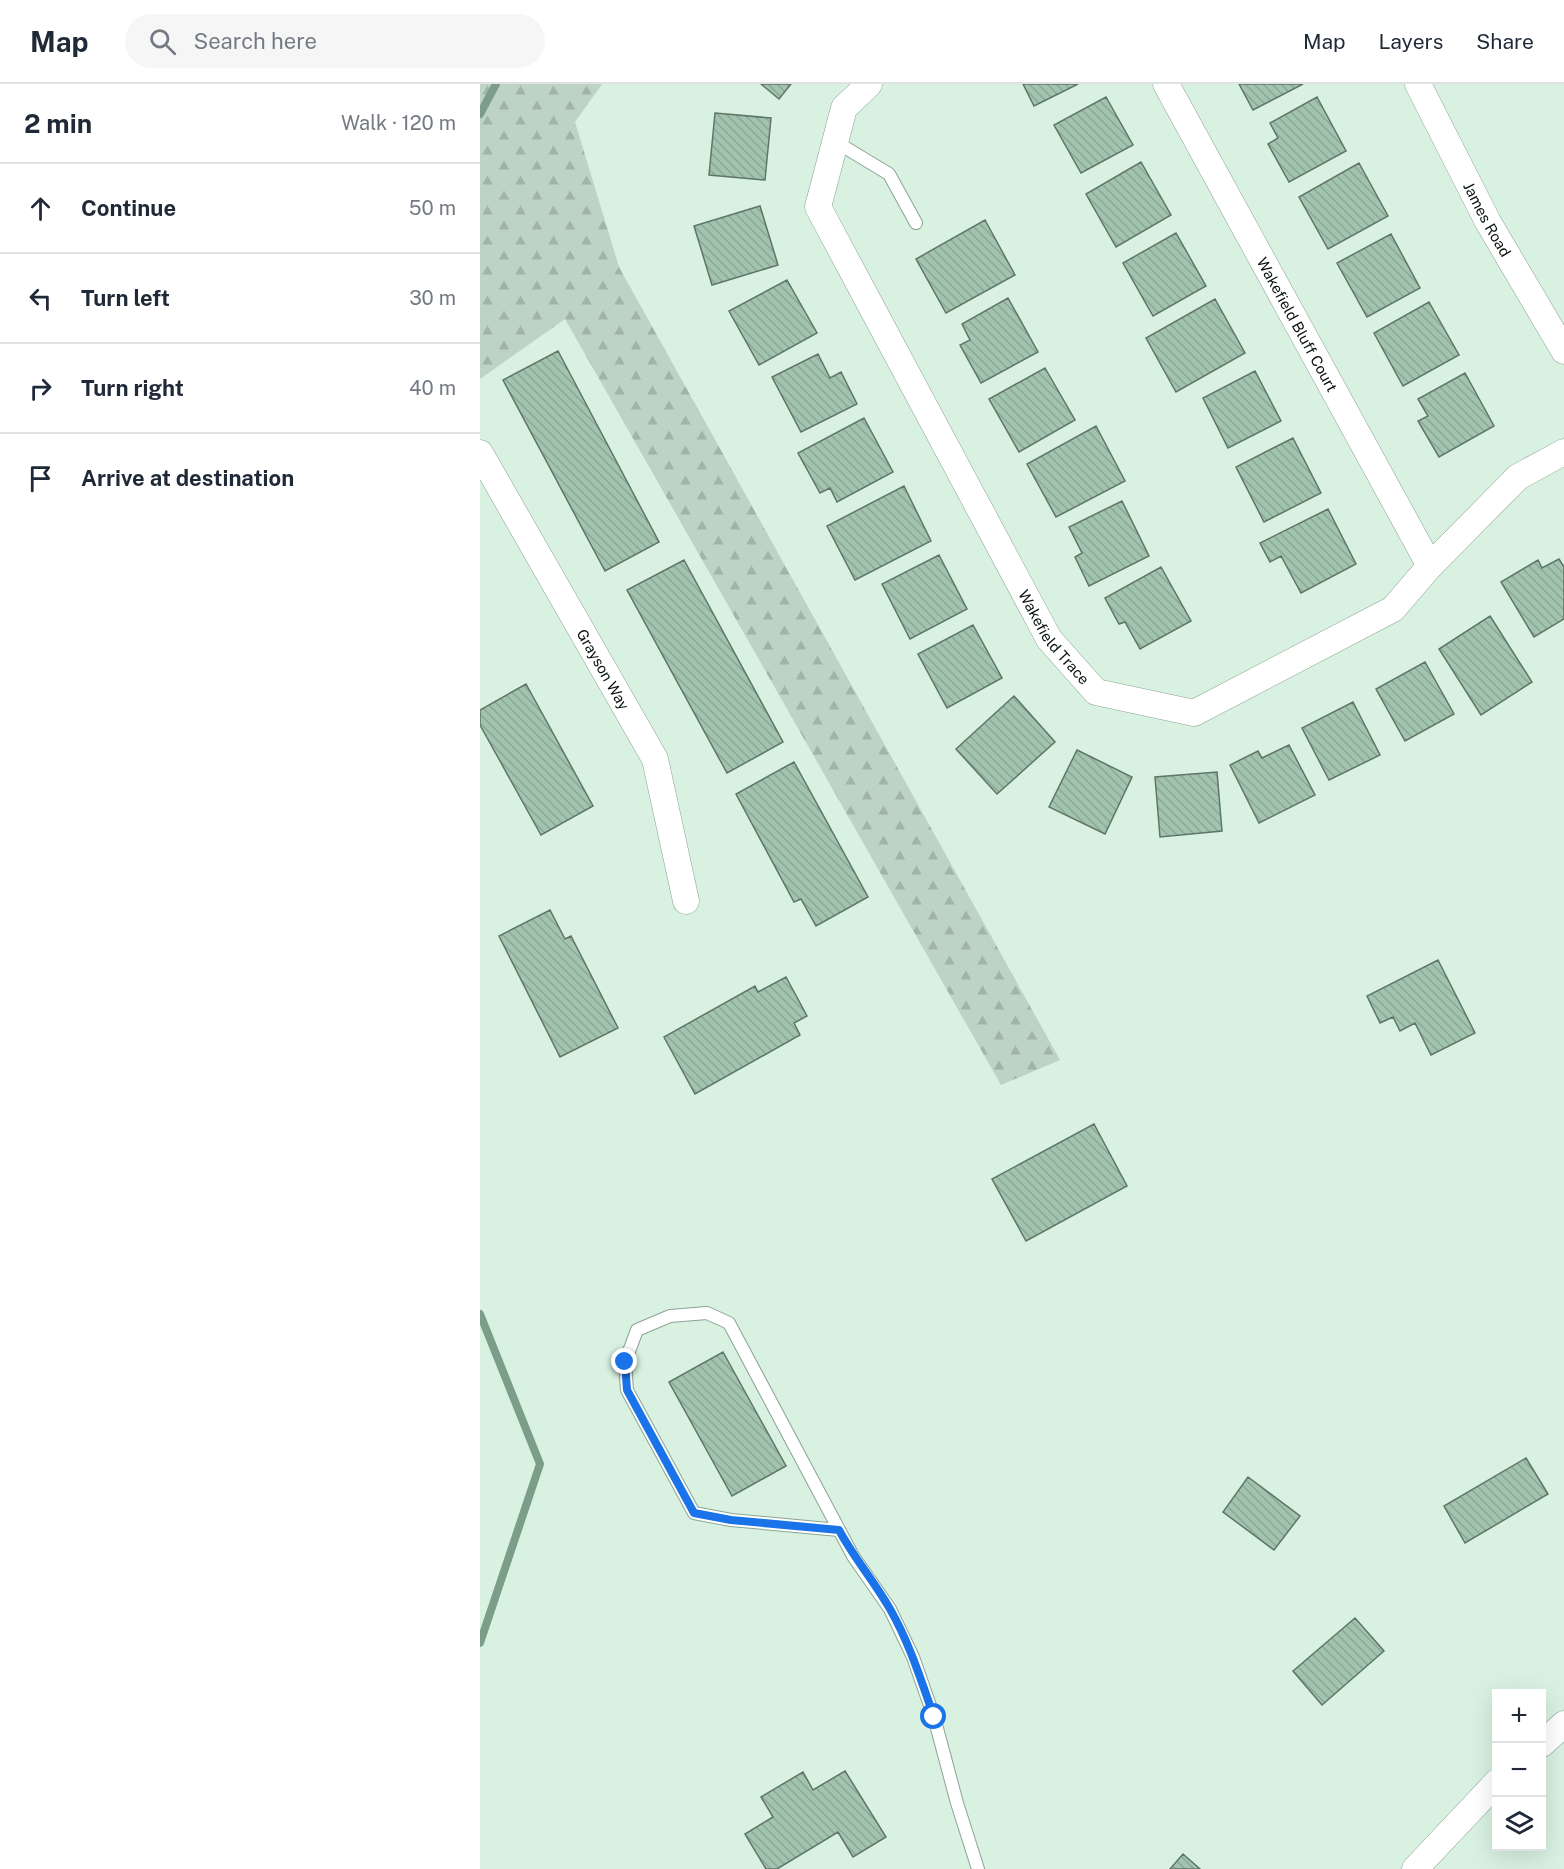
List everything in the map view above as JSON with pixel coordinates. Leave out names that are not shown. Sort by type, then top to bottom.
[{"type":"street","name":"Wakefield Trace","points":[[869,84],[844,108],[818,207],[1049,639],[1096,692],[1194,713],[1393,609],[1430,566],[1518,477],[1564,452]]},
{"type":"street","name":"Wakefield Bluff Court","points":[[1166,84],[1430,566]]},
{"type":"street","name":"James Road","points":[[1418,84],[1488,222],[1564,351]]},
{"type":"street","name":"Grayson Way","points":[[480,453],[655,759],[686,901]]},
{"type":"street","points":[[1543,1743],[1564,1724]]},
{"type":"street","points":[[1415,1869],[1492,1787]]},
{"type":"lane","points":[[836,142],[889,174],[916,223]]},
{"type":"lane","points":[[839,1530],[731,1520],[694,1513],[627,1390],[625,1362],[637,1330],[670,1316],[707,1313],[729,1323],[853,1556],[890,1609],[913,1657],[934,1717],[957,1803],[978,1869]]},
{"type":"green space","points":[[480,84],[602,84],[575,122],[619,267],[1060,1060],[1001,1085],[565,319],[480,379]]},
{"type":"building","points":[[761,84],[791,84],[779,99]]},
{"type":"building","points":[[1023,84],[1078,84],[1034,106]]},
{"type":"building","points":[[1239,84],[1303,84],[1253,110]]},
{"type":"building","points":[[1106,97],[1133,145],[1081,173],[1054,125]]},
{"type":"building","points":[[1317,97],[1346,151],[1289,182],[1268,144],[1278,138],[1270,123]]},
{"type":"building","points":[[715,113],[771,118],[765,180],[709,175]]},
{"type":"building","points":[[1141,162],[1171,215],[1116,247],[1086,194]]},
{"type":"building","points":[[1359,163],[1388,216],[1328,249],[1299,197]]},
{"type":"building","points":[[760,206],[778,265],[712,285],[694,226]]},
{"type":"building","points":[[985,220],[1015,275],[946,313],[916,259]]},
{"type":"building","points":[[1176,233],[1206,286],[1153,316],[1123,263]]},
{"type":"building","points":[[1391,234],[1420,288],[1367,317],[1337,263]]},
{"type":"building","points":[[787,280],[817,333],[759,365],[729,311]]},
{"type":"building","points":[[1008,298],[1038,352],[981,383],[960,345],[970,340],[962,324]]},
{"type":"building","points":[[1215,299],[1245,353],[1176,392],[1146,338]]},
{"type":"building","points":[[1429,302],[1459,355],[1403,386],[1374,333]]},
{"type":"building","points":[[558,351],[659,542],[605,571],[503,380]]},
{"type":"building","points":[[818,354],[830,378],[841,372],[857,404],[801,432],[772,377]]},
{"type":"building","points":[[1045,368],[1075,420],[1019,452],[989,399]]},
{"type":"building","points":[[1255,371],[1281,421],[1228,448],[1203,398]]},
{"type":"building","points":[[1465,373],[1494,426],[1439,457],[1418,421],[1428,416],[1418,399]]},
{"type":"building","points":[[864,418],[893,472],[837,502],[830,488],[820,493],[798,453]]},
{"type":"building","points":[[1096,426],[1125,481],[1056,517],[1027,464]]},
{"type":"building","points":[[1293,438],[1321,493],[1264,522],[1236,467]]},
{"type":"building","points":[[904,486],[931,541],[855,580],[827,526]]},
{"type":"building","points":[[1122,501],[1149,556],[1089,586],[1075,557],[1082,553],[1069,527]]},
{"type":"building","points":[[1328,509],[1356,564],[1301,593],[1281,556],[1270,562],[1260,543]]},
{"type":"building","points":[[939,555],[967,609],[910,639],[882,584]]},
{"type":"building","points":[[1559,559],[1564,567],[1564,619],[1534,637],[1501,582],[1538,560],[1542,568]]},
{"type":"building","points":[[684,560],[783,742],[727,773],[627,590]]},
{"type":"building","points":[[1161,567],[1191,621],[1140,649],[1125,622],[1119,624],[1105,598]]},
{"type":"building","points":[[1490,616],[1532,682],[1481,715],[1439,649]]},
{"type":"building","points":[[973,625],[1002,678],[947,708],[918,654]]},
{"type":"building","points":[[1425,662],[1454,714],[1405,741],[1376,689]]},
{"type":"building","points":[[526,684],[593,806],[541,835],[480,725],[480,710]]},
{"type":"building","points":[[1014,696],[1055,742],[997,794],[956,749]]},
{"type":"building","points":[[1353,702],[1380,755],[1329,780],[1302,728]]},
{"type":"building","points":[[1289,745],[1315,795],[1259,823],[1230,765],[1258,751],[1262,758]]},
{"type":"building","points":[[1077,750],[1132,777],[1105,834],[1049,807]]},
{"type":"building","points":[[794,762],[868,897],[816,926],[801,899],[794,902],[736,794]]},
{"type":"building","points":[[1217,772],[1222,831],[1160,837],[1155,777]]},
{"type":"building","points":[[550,910],[565,939],[571,936],[618,1028],[560,1057],[499,936]]},
{"type":"building","points":[[1438,960],[1475,1033],[1431,1055],[1415,1023],[1400,1031],[1393,1017],[1380,1023],[1367,996]]},
{"type":"building","points":[[786,977],[807,1016],[794,1023],[800,1035],[695,1094],[664,1037],[755,986],[758,992]]},
{"type":"building","points":[[1094,1124],[1127,1186],[1026,1241],[992,1179]]},
{"type":"building","points":[[723,1352],[786,1466],[732,1496],[669,1382]]},
{"type":"building","points":[[1526,1458],[1548,1494],[1465,1543],[1444,1506]]},
{"type":"building","points":[[1248,1477],[1300,1516],[1274,1550],[1223,1512]]},
{"type":"building","points":[[1355,1618],[1384,1651],[1322,1705],[1293,1671]]},
{"type":"building","points":[[845,1771],[886,1837],[853,1857],[838,1832],[777,1869],[766,1869],[745,1834],[773,1817],[761,1797],[803,1772],[813,1790]]},
{"type":"building","points":[[1183,1854],[1200,1869],[1170,1869]]},
{"type":"waterway","points":[[480,114],[496,84]]},
{"type":"waterway","points":[[480,1314],[540,1464],[480,1643]]},
{"type":"route","points":[[625,1362],[627,1390],[694,1513],[731,1520],[839,1530],[853,1556],[890,1609],[913,1657],[934,1717]]}]
